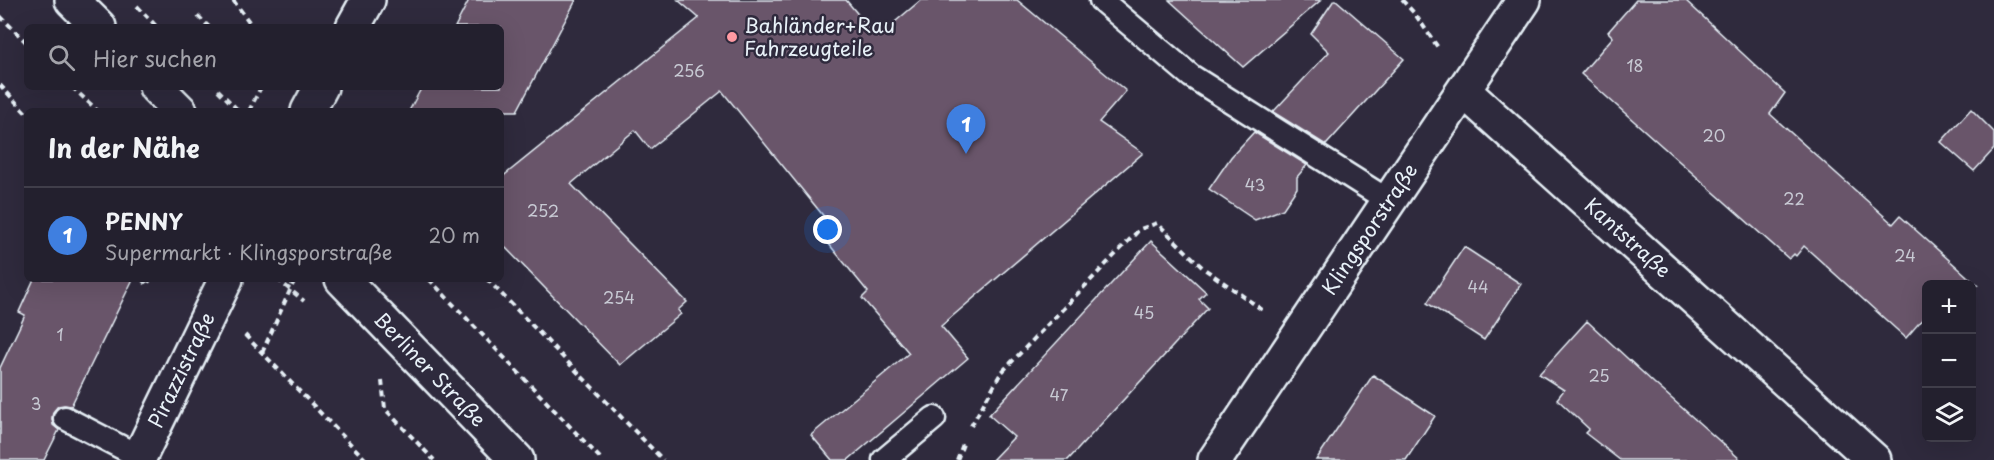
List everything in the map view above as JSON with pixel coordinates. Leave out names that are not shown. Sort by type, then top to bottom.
[{"type":"street","points":[[72,0],[96,24]]},
{"type":"street","points":[[355,24],[368,0]]},
{"type":"street","name":"Klingsporstraße","points":[[1215,460],[1524,0]]},
{"type":"street","points":[[159,90],[177,108]]},
{"type":"street","points":[[310,108],[319,90]]},
{"type":"street","name":"Kantstraße","points":[[1464,91],[1874,460]]},
{"type":"street","name":"Berliner Straße","points":[[345,282],[517,460]]},
{"type":"street","name":"Pirazzistraße","points":[[139,458],[220,291]]},
{"type":"lane","points":[[1101,0],[1191,76],[1389,201]]},
{"type":"lane","points":[[64,418],[139,458]]},
{"type":"lane","points":[[884,460],[934,418]]},
{"type":"path","points":[[131,0],[154,24]]},
{"type":"path","points":[[233,0],[251,24]]},
{"type":"path","points":[[1402,0],[1434,42],[1464,91]]},
{"type":"path","points":[[0,16],[24,40]]},
{"type":"path","points":[[198,16],[206,24]]},
{"type":"path","points":[[0,85],[24,111]]},
{"type":"path","points":[[75,90],[95,108]]},
{"type":"path","points":[[218,90],[236,108]]},
{"type":"path","points":[[250,108],[260,90]]},
{"type":"path","points":[[957,460],[966,435],[1001,373],[1140,229],[1157,223],[1203,268],[1299,336]]},
{"type":"path","points":[[281,282],[309,305]]},
{"type":"path","points":[[262,353],[293,282]]},
{"type":"path","points":[[432,282],[602,460]]},
{"type":"path","points":[[490,282],[663,460]]},
{"type":"path","points":[[220,291],[262,353],[366,460]]},
{"type":"path","points":[[382,378],[385,409],[434,460]]},
{"type":"building","points":[[469,0],[576,0],[517,111],[504,111],[504,108],[411,108],[420,90],[504,90],[504,24],[457,24]]},
{"type":"building","points":[[678,0],[846,0],[877,37],[921,0],[1017,0],[1126,91],[1099,122],[1143,153],[941,326],[968,358],[848,460],[832,460],[811,435],[909,353],[862,298],[868,292],[824,238],[834,229],[722,91],[650,149],[635,130],[571,184],[687,302],[678,310],[681,314],[620,365],[504,246],[504,176],[699,18]]},
{"type":"building","points":[[1169,0],[1321,0],[1243,67]]},
{"type":"building","points":[[1334,0],[1404,59],[1326,145],[1273,112],[1329,52],[1311,34]]},
{"type":"building","points":[[1636,0],[1685,0],[1785,93],[1770,114],[1893,224],[1900,216],[1971,280],[1922,280],[1922,320],[1906,338],[1804,246],[1796,256],[1794,254],[1789,259],[1581,74],[1613,37],[1608,32]]},
{"type":"building","points":[[1971,109],[1994,132],[1994,149],[1974,171],[1941,142]]},
{"type":"building","points":[[1254,132],[1307,165],[1297,177],[1297,188],[1283,209],[1255,220],[1209,189],[1231,157]]},
{"type":"building","points":[[1151,241],[1206,292],[1199,299],[1208,308],[1068,460],[992,460],[1014,437],[989,415]]},
{"type":"building","points":[[1464,247],[1521,284],[1484,340],[1427,303]]},
{"type":"building","points":[[33,282],[132,282],[71,406],[58,406],[53,412],[53,425],[59,430],[44,460],[0,460],[0,368],[25,315],[19,312]]},
{"type":"building","points":[[1587,321],[1741,460],[1620,460],[1585,433],[1589,429],[1557,399],[1564,390],[1539,374]]},
{"type":"building","points":[[1373,375],[1435,416],[1406,460],[1316,460]]},
{"type":"place","name":"Bahländer+Rau Fahrzeugteile","points":[[732,37]]},
{"type":"place","name":"PENNY","points":[[966,154]]}]
